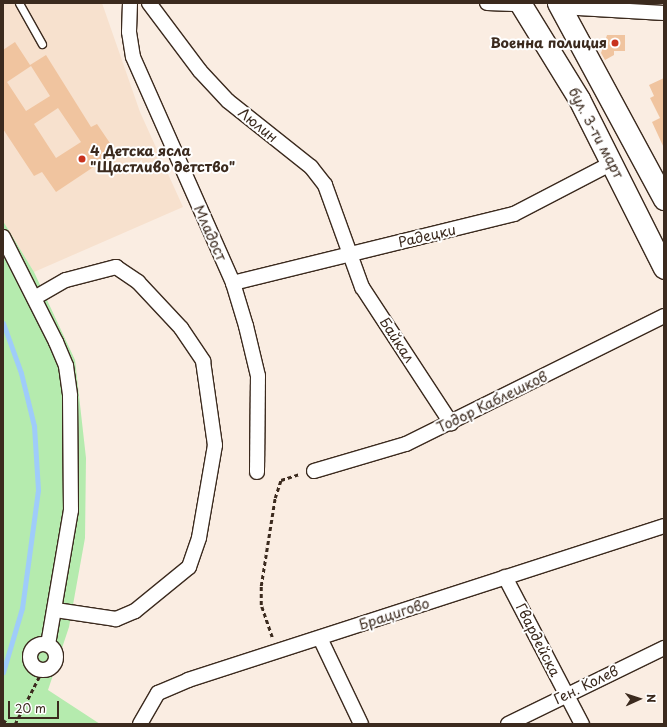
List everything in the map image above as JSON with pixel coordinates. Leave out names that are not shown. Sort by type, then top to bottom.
[{"type":"main road","name":"бул. 3-ти март","points":[[521,3],[545,39],[612,163],[664,268]]},
{"type":"main road","name":"бул. 3-ти март","points":[[559,5],[664,199]]},
{"type":"street","name":"Младост","points":[[130,3],[129,32],[133,57],[233,283],[258,376],[257,472]]},
{"type":"street","name":"Люлин","points":[[149,3],[200,71],[228,101],[311,167],[325,185],[349,254]]},
{"type":"street","points":[[487,3],[521,3]]},
{"type":"street","points":[[559,5],[649,8],[664,13]]},
{"type":"street","name":"Радецки","points":[[233,283],[514,214],[612,163]]},
{"type":"street","points":[[3,238],[36,297],[66,366],[70,396],[71,510],[56,610],[48,644]]},
{"type":"street","name":"Байкал","points":[[349,254],[362,287],[451,423]]},
{"type":"street","points":[[36,297],[66,280],[116,267],[138,282],[181,328],[202,361],[215,445],[199,538],[189,567],[135,611],[116,619],[56,610]]},
{"type":"street","name":"Тодор Каблешков","points":[[314,471],[377,455],[451,423],[664,316]]},
{"type":"street","name":"Брацигово","points":[[140,724],[158,693],[276,651],[664,526]]},
{"type":"street","name":"Гвардейска","points":[[505,577],[582,724]]},
{"type":"street","points":[[320,638],[361,724]]},
{"type":"street","points":[[48,644],[56,652],[57,660],[50,669],[42,670],[31,663],[30,654],[35,646],[48,644]]},
{"type":"street","name":"Ген. Колев","points":[[508,724],[565,694],[664,648]]},
{"type":"lane","points":[[19,3],[42,44]]},
{"type":"path","points":[[276,651],[261,605],[261,586],[275,498],[285,476],[314,471]]},
{"type":"path","points":[[15,724],[42,670]]},
{"type":"path","points":[[3,720],[9,724]]},
{"type":"shaded area","name":"4 Детска ясла \"Щастливо детство\"","points":[[3,3],[102,3],[140,112],[183,207],[34,272],[3,221]]},
{"type":"green space","points":[[3,221],[34,272],[75,360],[86,458],[85,538],[69,627],[48,690],[100,724],[3,724]]},
{"type":"building","name":"Военна полиция","points":[[607,35],[625,35],[625,51],[614,51],[614,55],[605,60],[601,53]]},
{"type":"building","points":[[15,42],[30,65],[46,55],[91,127],[97,124],[116,152],[56,192],[42,172],[34,176],[3,129],[3,50]],"holes":[[[31,66],[50,96],[26,111],[7,82]],[[58,108],[81,142],[56,158],[34,124]]]},
{"type":"building","points":[[664,78],[664,148],[652,122],[660,118],[650,98],[654,96],[649,85]]},
{"type":"waterway","points":[[3,323],[21,373],[34,426],[38,490],[22,608],[3,672]]},
{"type":"place","name":"Военна полиция","points":[[615,43]]},
{"type":"place","name":"4 Детска ясла \"Щастливо детство\"","points":[[82,159]]}]
